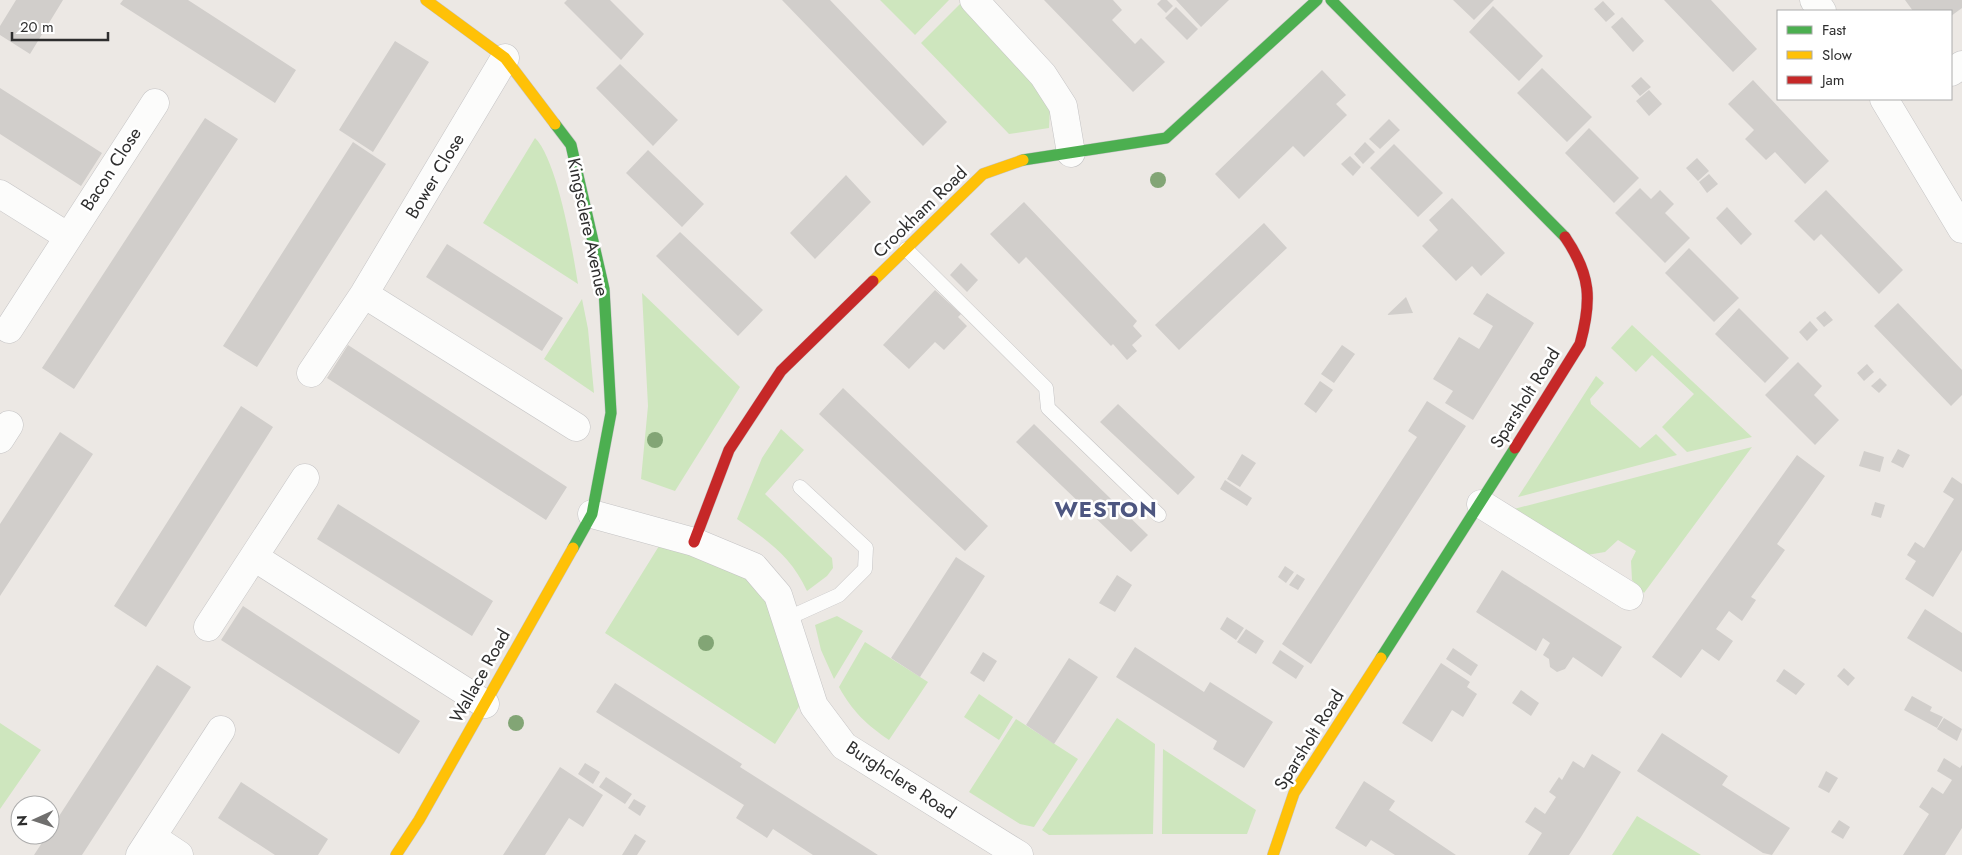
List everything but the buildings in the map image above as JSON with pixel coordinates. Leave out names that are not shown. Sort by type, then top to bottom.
[{"type":"street","name":"Kingsclere Avenue","points":[[426,0],[505,58],[571,146],[604,289],[611,414],[592,514]]},
{"type":"street","points":[[974,0],[1043,75],[1063,106],[1071,153]]},
{"type":"street","name":"Crookham Road","points":[[694,542],[729,450],[781,371],[983,174],[1027,158],[1166,138],[1317,0]]},
{"type":"street","name":"Sparsholt Road","points":[[1273,855],[1294,793],[1481,504],[1580,344],[1589,316],[1589,286],[1579,256],[1564,236],[1330,0]]},
{"type":"street","name":"Bower Close","points":[[311,373],[364,294],[505,58]]},
{"type":"street","name":"Bacon Close","points":[[9,328],[155,102]]},
{"type":"street","points":[[1896,103],[1962,229]]},
{"type":"street","points":[[0,194],[68,236]]},
{"type":"street","points":[[364,294],[576,427]]},
{"type":"street","points":[[208,627],[305,478]]},
{"type":"street","points":[[1481,504],[1629,596]]},
{"type":"street","name":"Burghclere Road","points":[[592,514],[694,542],[754,568],[778,595],[814,706],[844,746],[1019,855]]},
{"type":"street","name":"Wallace Road","points":[[396,855],[419,820],[592,514]]},
{"type":"street","points":[[254,556],[485,704]]},
{"type":"street","points":[[179,855],[146,846],[221,730]]},
{"type":"lane","points":[[906,249],[1046,388],[1048,408],[1159,515]]},
{"type":"lane","points":[[786,619],[839,595],[865,569],[866,548],[800,487]]},
{"type":"green space","points":[[880,0],[949,0],[915,35]]},
{"type":"green space","points":[[960,4],[1027,76],[1050,108],[1049,128],[1009,134],[921,43]]},
{"type":"green space","points":[[535,138],[543,149],[557,185],[568,229],[578,284],[483,223]]},
{"type":"green space","points":[[642,293],[740,387],[675,491],[641,479],[648,406]]},
{"type":"green space","points":[[582,299],[588,329],[594,393],[544,359]]},
{"type":"green space","points":[[1632,325],[1752,437],[1687,452],[1662,427],[1694,394],[1652,355],[1636,372],[1611,348]]},
{"type":"green space","points":[[1596,376],[1604,383],[1590,399],[1591,404],[1640,448],[1656,434],[1677,455],[1518,497]]},
{"type":"green space","points":[[781,429],[804,450],[765,494],[832,558],[833,568],[827,576],[807,591],[786,558],[737,519],[762,458]]},
{"type":"green space","points":[[1752,447],[1644,593],[1632,580],[1631,561],[1636,551],[1618,540],[1605,552],[1587,555],[1514,509]]},
{"type":"green space","points":[[659,546],[732,570],[748,579],[761,592],[771,608],[778,628],[789,677],[800,705],[775,744],[605,633]]},
{"type":"green space","points":[[837,616],[863,631],[834,679],[821,650],[815,625]]},
{"type":"green space","points":[[865,642],[928,682],[889,740],[861,717],[839,687]]},
{"type":"green space","points":[[979,694],[1013,717],[999,740],[964,717]]},
{"type":"green space","points":[[1117,718],[1155,744],[1153,834],[1049,835],[1042,830]]},
{"type":"green space","points":[[1016,719],[1078,759],[1034,827],[1020,824],[969,792]]},
{"type":"green space","points":[[0,723],[41,750],[0,809]]},
{"type":"green space","points":[[1163,749],[1256,810],[1247,834],[1162,834]]},
{"type":"green space","points":[[1637,816],[1701,855],[1612,855]]},
{"type":"traffic: fast","points":[[1023,160],[1166,138],[1317,0]]},
{"type":"traffic: fast","points":[[1331,0],[1565,237]]},
{"type":"traffic: fast","points":[[555,124],[571,145],[604,289],[611,413],[592,514],[573,548]]},
{"type":"traffic: fast","points":[[1381,658],[1515,448]]},
{"type":"traffic: slow","points":[[426,0],[505,58],[555,124]]},
{"type":"traffic: slow","points":[[873,281],[983,174],[1023,160]]},
{"type":"traffic: slow","points":[[396,855],[419,820],[573,548]]},
{"type":"traffic: slow","points":[[1273,855],[1294,793],[1381,658]]},
{"type":"traffic: jam","points":[[1515,448],[1580,344],[1584,328],[1587,288],[1580,264],[1565,237]]},
{"type":"traffic: jam","points":[[694,542],[729,450],[781,371],[873,281]]},
{"type":"district","name":"WESTON","points":[[1106,509]]}]
